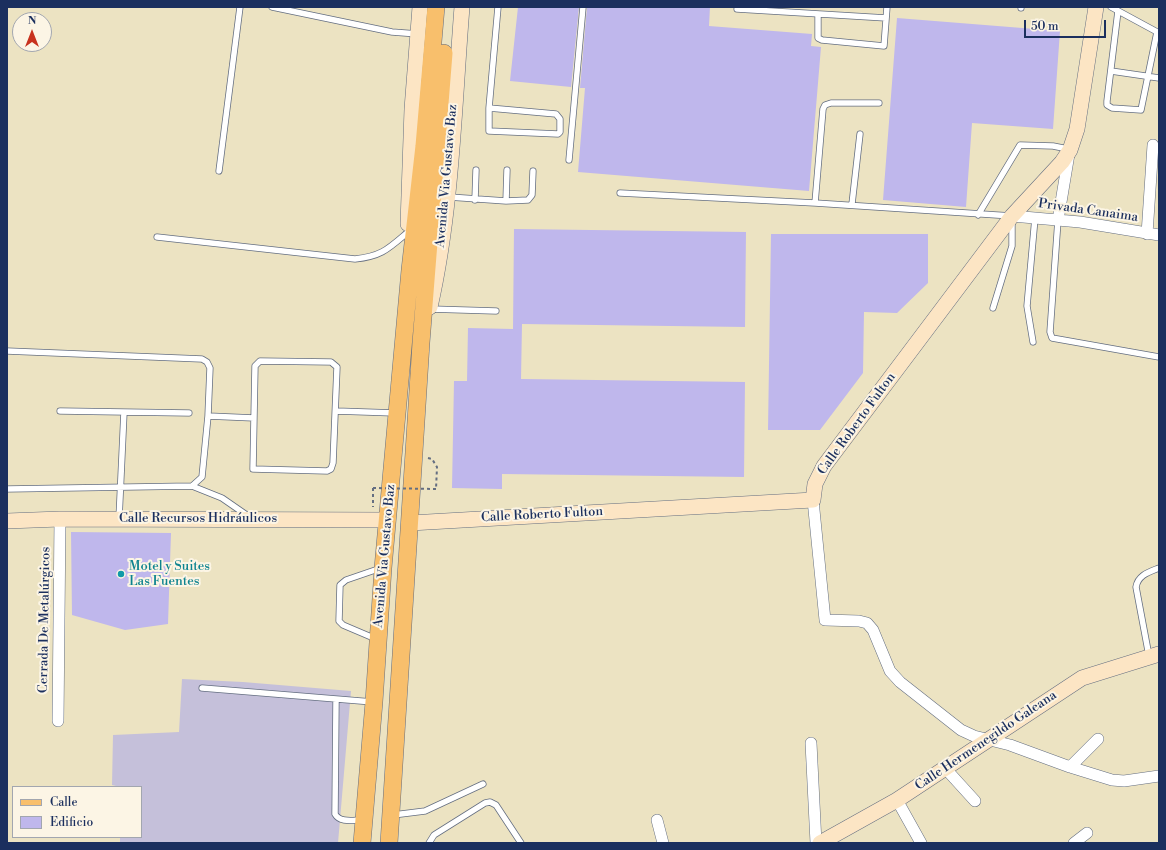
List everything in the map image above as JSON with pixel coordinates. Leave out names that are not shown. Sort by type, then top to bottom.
[{"type":"main road","name":"Avenida Via Gustavo Baz","points":[[410,270],[408,232],[412,109],[420,7]]},
{"type":"main road","name":"Avenida Via Gustavo Baz","points":[[362,843],[374,702],[383,568],[436,7]]},
{"type":"main road","name":"Avenida Via Gustavo Baz","points":[[389,843],[421,343],[448,7]]},
{"type":"main road","name":"Avenida Via Gustavo Baz","points":[[421,343],[440,256],[447,197],[462,7]]},
{"type":"main road","name":"Calle Roberto Fulton","points":[[410,522],[813,500],[815,484],[824,466],[1012,216],[1062,162],[1070,150],[1078,129],[1096,7]]},
{"type":"main road","name":"Calle Recursos Hidráulicos","points":[[7,521],[60,519],[388,520]]},
{"type":"main road","name":"Calle Hermenegildo Galeana","points":[[820,843],[897,800],[1082,678],[1154,655]]},
{"type":"street","points":[[1147,234],[1153,145]]},
{"type":"street","points":[[1058,220],[1070,150]]},
{"type":"street","name":"Privada Canaima","points":[[1012,216],[1058,220],[1159,236]]},
{"type":"street","points":[[813,500],[825,620],[859,621],[867,623],[873,630],[890,671],[900,682],[961,730],[986,741],[1010,745],[1070,767],[1112,780],[1124,781],[1159,776]]},
{"type":"street","name":"Cerrada De Metalúrgicos","points":[[58,721],[60,519]]},
{"type":"street","points":[[1070,767],[1098,739]]},
{"type":"street","points":[[811,743],[816,843]]},
{"type":"street","points":[[945,768],[975,801]]},
{"type":"street","points":[[897,800],[921,843]]},
{"type":"street","points":[[657,820],[663,843]]},
{"type":"street","points":[[1074,843],[1088,833]]},
{"type":"lane","points":[[219,171],[240,7]]},
{"type":"lane","points":[[272,7],[392,32],[418,34]]},
{"type":"lane","points":[[489,108],[556,114],[560,119],[560,132],[558,134],[489,131],[489,108],[498,7]]},
{"type":"lane","points":[[569,160],[583,7]]},
{"type":"lane","points":[[818,15],[817,34],[818,38],[822,40],[884,46],[887,7]]},
{"type":"lane","points":[[1111,7],[1158,33],[1141,110],[1112,108],[1107,105],[1106,101],[1118,11]]},
{"type":"lane","points":[[737,9],[772,9],[818,15],[886,18]]},
{"type":"lane","points":[[1111,71],[1159,78]]},
{"type":"lane","points":[[815,202],[823,109],[825,105],[831,103],[879,103]]},
{"type":"lane","points":[[852,204],[860,134]]},
{"type":"lane","points":[[978,215],[1020,145],[1053,146],[1070,150]]},
{"type":"lane","points":[[475,200],[476,170]]},
{"type":"lane","points":[[506,201],[507,170]]},
{"type":"lane","points":[[447,197],[475,200],[528,200],[530,199],[533,171]]},
{"type":"lane","points":[[620,193],[852,204],[978,215],[1012,216],[1012,246],[993,308]]},
{"type":"lane","points":[[1033,342],[1028,306],[1035,218]]},
{"type":"lane","points":[[1058,220],[1050,332],[1052,338],[1159,357]]},
{"type":"lane","points":[[157,237],[355,259],[373,257],[380,254],[408,232]]},
{"type":"lane","points":[[429,309],[496,311]]},
{"type":"lane","points":[[7,351],[202,359],[207,362],[210,368],[208,416],[202,477],[192,486]]},
{"type":"lane","points":[[260,361],[335,363],[336,411],[333,463],[331,469],[327,471],[253,469],[254,418],[255,366],[260,361]]},
{"type":"lane","points":[[60,411],[189,413]]},
{"type":"lane","points":[[336,411],[397,413]]},
{"type":"lane","points":[[119,519],[124,412]]},
{"type":"lane","points":[[208,416],[254,418]]},
{"type":"lane","points":[[7,489],[192,486],[222,498],[252,519]]},
{"type":"lane","points":[[378,641],[343,625],[340,621],[340,585],[346,580],[383,568]]},
{"type":"lane","points":[[1154,655],[1136,587],[1137,581],[1143,575],[1159,568]]},
{"type":"lane","points":[[202,688],[374,702]]},
{"type":"lane","points":[[336,700],[335,814],[342,820],[364,820]]},
{"type":"lane","points":[[391,815],[425,811],[483,784]]},
{"type":"lane","points":[[429,843],[434,835],[490,802],[496,805],[521,843]]},
{"type":"path","points":[[373,511],[373,488],[436,489],[437,467]]},
{"type":"shaded area","points":[[182,679],[243,682],[351,691],[338,843],[120,843],[120,838],[142,838],[142,786],[112,785],[113,735],[179,732]]},
{"type":"building","points":[[518,7],[579,7],[571,87],[510,81]]},
{"type":"building","points":[[587,7],[710,7],[709,26],[812,34],[811,46],[821,47],[809,191],[578,172],[585,88],[580,88]]},
{"type":"building","points":[[897,18],[1060,31],[1053,129],[972,123],[966,207],[883,200]]},
{"type":"building","points":[[514,229],[746,232],[745,327],[522,324],[521,379],[745,382],[744,477],[502,474],[502,489],[452,488],[454,381],[467,381],[468,328],[513,329]]},
{"type":"building","points":[[771,234],[928,234],[928,283],[897,313],[864,312],[863,373],[820,430],[768,430]]},
{"type":"building","name":"Motel y Suites Las Fuentes","points":[[71,532],[171,533],[168,624],[125,630],[72,615]]},
{"type":"place","name":"Motel y Suites Las Fuentes","points":[[121,574]]}]
